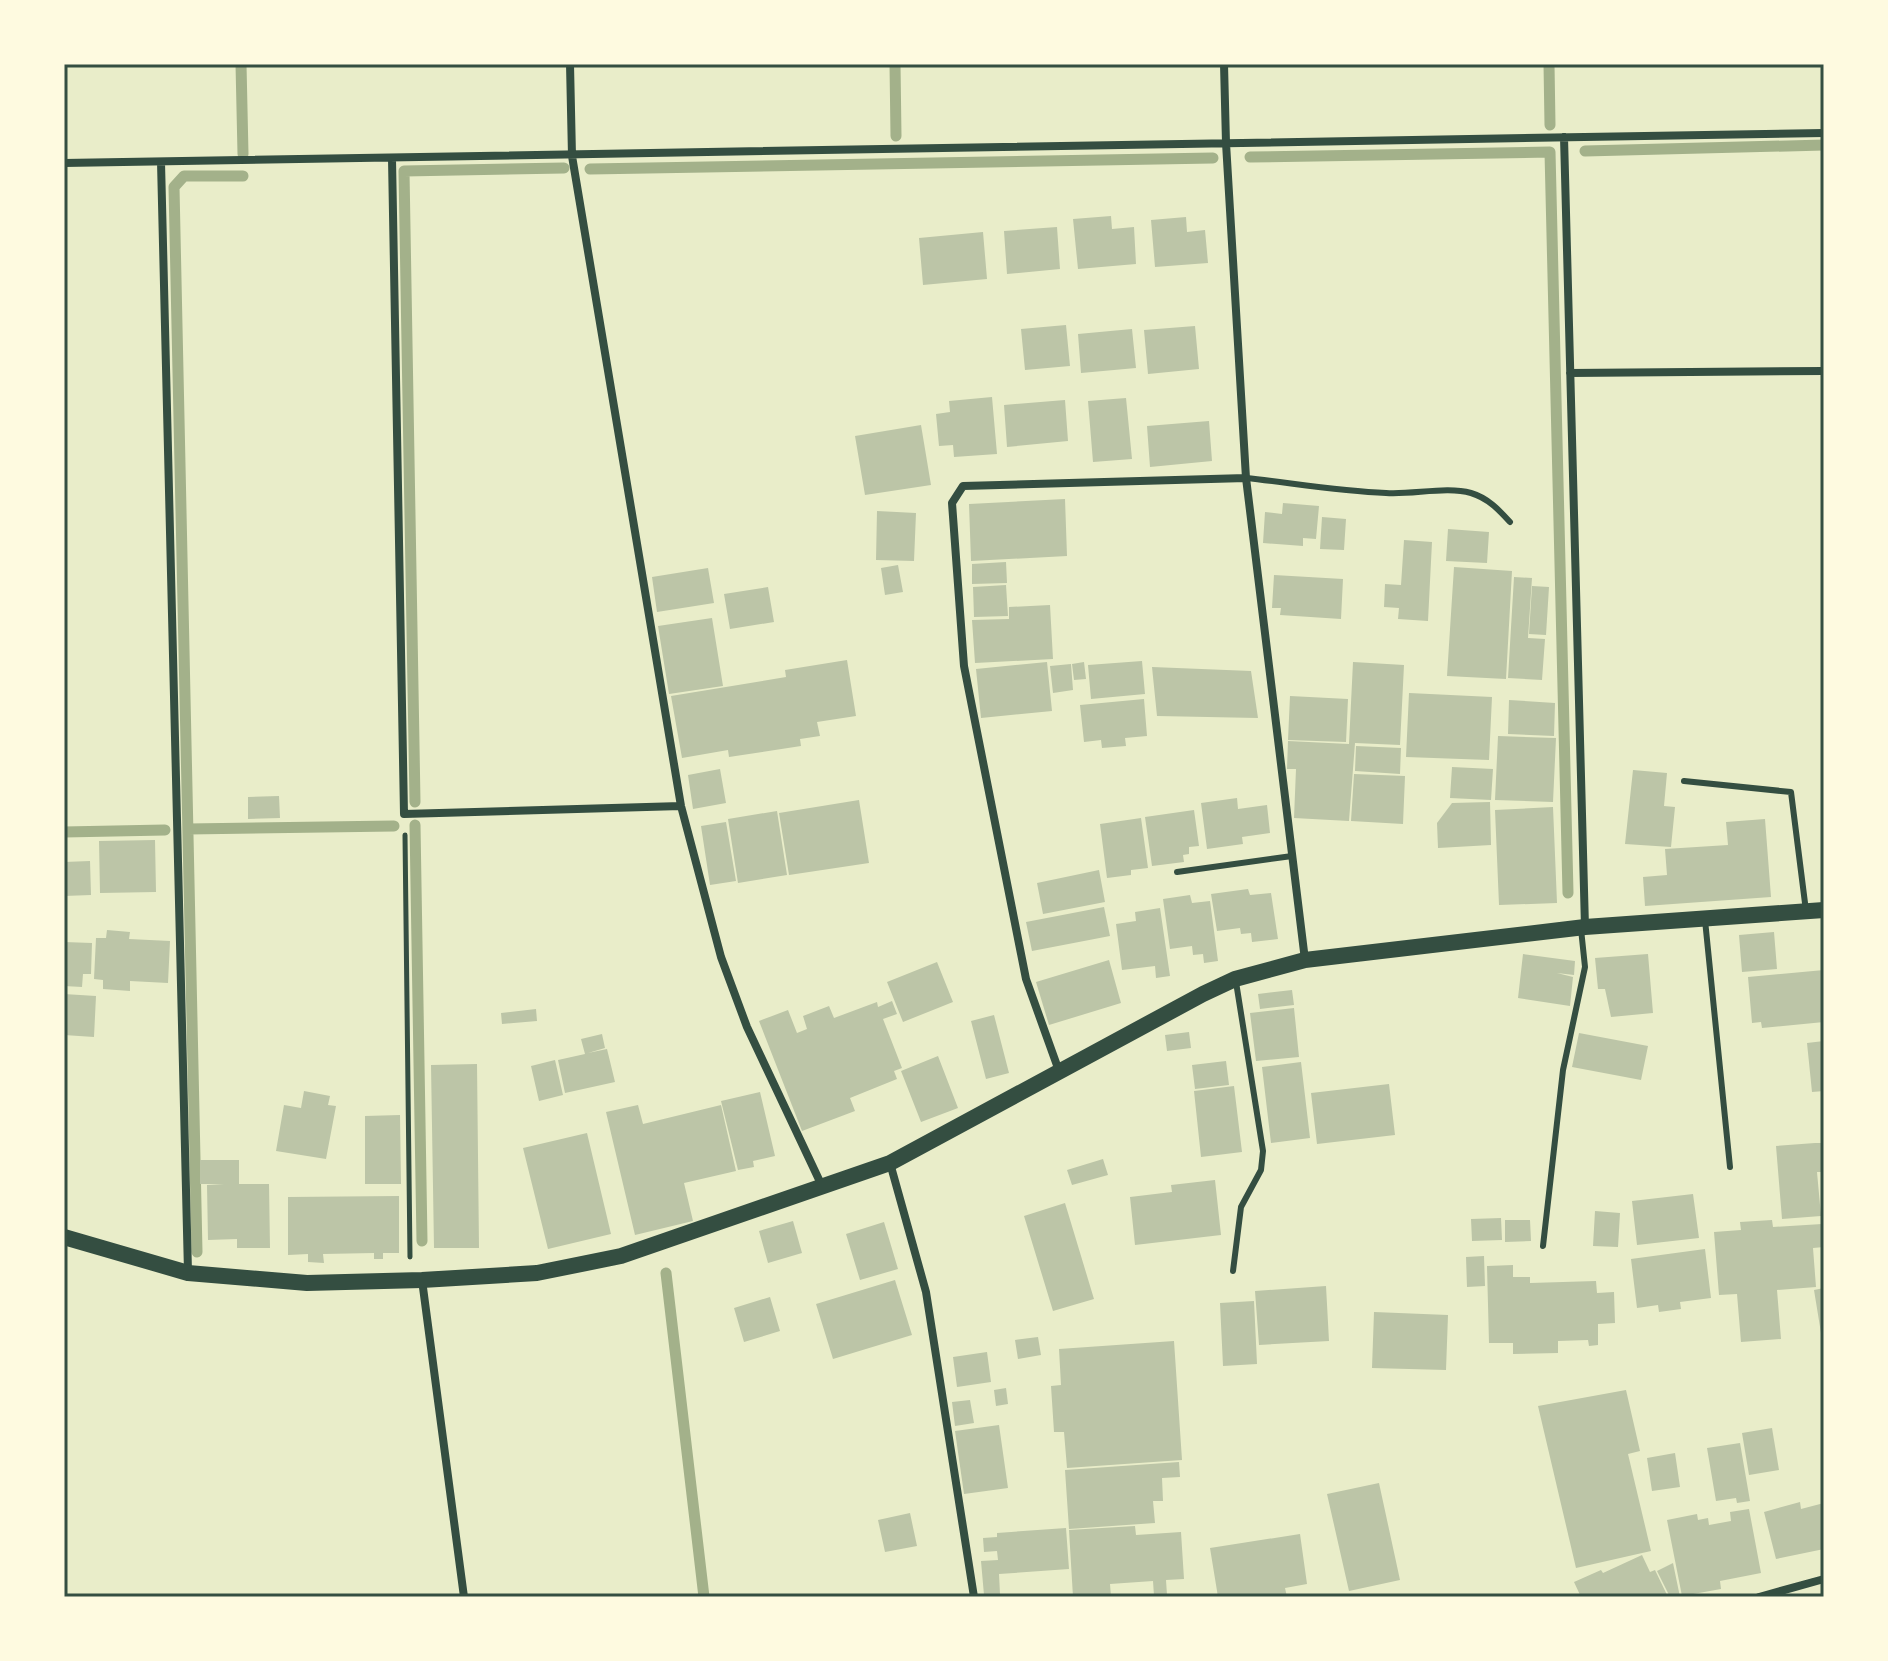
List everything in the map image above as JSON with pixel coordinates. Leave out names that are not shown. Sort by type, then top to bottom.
[{"type":"main road","points":[[64,1237],[188,1273],[307,1283],[537,1273],[621,1256],[890,1163],[1235,979],[1305,960],[1583,927],[1824,910]]},
{"type":"street","points":[[570,64],[572,156],[681,806],[726,971],[747,1027],[822,1187]]},
{"type":"street","points":[[1224,64],[1246,478],[1305,960]]},
{"type":"street","points":[[64,163],[1824,133]]},
{"type":"street","points":[[1564,137],[1583,927]]},
{"type":"street","points":[[392,159],[404,814],[681,806]]},
{"type":"street","points":[[161,162],[188,1273]]},
{"type":"street","points":[[1570,373],[1824,371]]},
{"type":"street","points":[[1059,1071],[1026,979],[964,666],[952,503],[963,486],[1246,478]]},
{"type":"street","points":[[890,1163],[926,1292],[974,1597]]},
{"type":"street","points":[[416,1280],[464,1597]]},
{"type":"street","points":[[1759,1597],[1824,1579]]},
{"type":"lane","points":[[1246,478],[1385,493],[1453,490],[1473,494],[1492,503],[1510,522]]},
{"type":"lane","points":[[1684,781],[1791,792],[1806,912]]},
{"type":"lane","points":[[1177,872],[1292,856]]},
{"type":"lane","points":[[1705,919],[1730,1167]]},
{"type":"lane","points":[[1543,1246],[1563,1070],[1585,967],[1583,927]]},
{"type":"lane","points":[[1233,1271],[1241,1207],[1261,1170],[1263,1151],[1235,979]]},
{"type":"path","points":[[404,814],[416,1280]]},
{"type":"building","points":[[1111,216],[1112,229],[1134,227],[1136,264],[1078,269],[1073,219]]},
{"type":"building","points":[[1186,217],[1187,232],[1205,230],[1208,263],[1155,267],[1151,220]]},
{"type":"building","points":[[1057,227],[1060,269],[1007,274],[1004,231]]},
{"type":"building","points":[[983,232],[987,279],[923,285],[919,238]]},
{"type":"building","points":[[1066,325],[1070,366],[1025,370],[1021,329]]},
{"type":"building","points":[[1195,326],[1199,369],[1148,374],[1144,330]]},
{"type":"building","points":[[1132,329],[1136,368],[1081,373],[1078,334]]},
{"type":"building","points":[[992,397],[997,454],[954,457],[953,445],[939,446],[936,414],[950,412],[949,401]]},
{"type":"building","points":[[1126,398],[1132,459],[1093,462],[1088,401]]},
{"type":"building","points":[[1065,400],[1068,441],[1007,447],[1004,405]]},
{"type":"building","points":[[1209,421],[1212,461],[1150,467],[1147,426]]},
{"type":"building","points":[[921,425],[931,485],[865,495],[855,436]]},
{"type":"building","points":[[1065,499],[1067,556],[971,561],[969,504]]},
{"type":"building","points":[[1283,503],[1319,506],[1316,539],[1303,538],[1303,546],[1263,543],[1265,512],[1282,514]]},
{"type":"building","points":[[877,511],[916,513],[914,561],[876,560]]},
{"type":"building","points":[[1322,517],[1346,519],[1344,550],[1320,549]]},
{"type":"building","points":[[1448,529],[1489,532],[1487,563],[1446,561]]},
{"type":"building","points":[[1404,540],[1432,542],[1428,621],[1398,619],[1399,608],[1384,607],[1385,584],[1401,585]]},
{"type":"building","points":[[1006,562],[1007,583],[972,584],[972,564]]},
{"type":"building","points":[[898,565],[903,592],[885,595],[881,568]]},
{"type":"building","points":[[1454,567],[1512,571],[1506,679],[1447,676]]},
{"type":"building","points":[[708,568],[714,603],[657,612],[652,577]]},
{"type":"building","points":[[1274,575],[1343,579],[1341,619],[1280,615],[1281,608],[1272,608]]},
{"type":"building","points":[[1514,577],[1532,578],[1528,638],[1545,639],[1542,680],[1508,678]]},
{"type":"building","points":[[1006,585],[1008,616],[974,617],[973,587]]},
{"type":"building","points":[[1532,586],[1549,587],[1546,635],[1529,634]]},
{"type":"building","points":[[768,587],[774,622],[730,629],[724,594]]},
{"type":"building","points":[[1050,605],[1053,659],[975,663],[972,620],[1009,619],[1009,607]]},
{"type":"building","points":[[712,618],[723,686],[669,694],[658,626]]},
{"type":"building","points":[[847,660],[856,716],[817,722],[820,736],[800,739],[801,746],[729,757],[728,750],[682,758],[671,696],[786,677],[785,670]]},
{"type":"building","points":[[1142,661],[1145,694],[1091,699],[1088,665]]},
{"type":"building","points":[[1047,662],[1052,711],[981,718],[976,669]]},
{"type":"building","points":[[1084,662],[1086,679],[1074,680],[1072,664]]},
{"type":"building","points":[[1353,662],[1404,665],[1400,745],[1355,743],[1349,821],[1294,818],[1296,769],[1287,769],[1288,741],[1349,744]]},
{"type":"building","points":[[1071,664],[1073,690],[1053,693],[1050,666]]},
{"type":"building","points":[[1152,667],[1251,671],[1258,718],[1157,716]]},
{"type":"building","points":[[1409,693],[1492,697],[1489,760],[1406,757]]},
{"type":"building","points":[[1290,696],[1348,699],[1346,742],[1288,740]]},
{"type":"building","points":[[1144,699],[1147,736],[1125,738],[1126,746],[1102,748],[1101,740],[1084,742],[1080,705]]},
{"type":"building","points":[[1509,700],[1555,703],[1554,736],[1508,734]]},
{"type":"building","points":[[1498,736],[1556,738],[1553,802],[1495,800]]},
{"type":"building","points":[[1356,746],[1401,748],[1400,774],[1355,771]]},
{"type":"building","points":[[1452,767],[1493,769],[1491,800],[1450,798]]},
{"type":"building","points":[[720,769],[726,803],[693,809],[688,775]]},
{"type":"building","points":[[1633,770],[1667,773],[1664,806],[1675,807],[1671,847],[1625,844]]},
{"type":"building","points":[[1354,774],[1405,776],[1403,824],[1351,821]]},
{"type":"building","points":[[279,796],[280,818],[248,819],[248,797]]},
{"type":"building","points":[[1237,798],[1238,809],[1267,805],[1270,833],[1242,837],[1243,844],[1207,849],[1201,803]]},
{"type":"building","points":[[859,800],[869,863],[789,875],[779,813]]},
{"type":"building","points":[[1490,802],[1491,845],[1438,848],[1437,823],[1452,803]]},
{"type":"building","points":[[1553,807],[1557,903],[1499,905],[1495,810]]},
{"type":"building","points":[[1194,810],[1199,846],[1189,847],[1189,854],[1183,855],[1184,862],[1152,866],[1145,817]]},
{"type":"building","points":[[777,811],[787,875],[738,883],[728,819]]},
{"type":"building","points":[[1141,818],[1148,868],[1131,870],[1131,875],[1107,878],[1100,824]]},
{"type":"building","points":[[1765,819],[1771,897],[1645,906],[1643,877],[1667,875],[1665,849],[1728,845],[1726,822]]},
{"type":"building","points":[[726,822],[736,881],[710,885],[701,826]]},
{"type":"building","points":[[155,840],[156,892],[100,893],[99,841]]},
{"type":"building","points":[[90,861],[91,895],[64,896],[64,862]]},
{"type":"building","points":[[1099,870],[1105,902],[1043,914],[1037,883]]},
{"type":"building","points":[[1248,889],[1250,895],[1271,893],[1278,939],[1252,942],[1251,933],[1241,934],[1240,928],[1217,931],[1211,894]]},
{"type":"building","points":[[1190,895],[1192,903],[1210,901],[1218,961],[1204,963],[1203,954],[1193,955],[1192,946],[1170,949],[1163,899]]},
{"type":"building","points":[[1104,907],[1110,936],[1032,951],[1026,922]]},
{"type":"building","points":[[1160,908],[1170,976],[1156,978],[1155,966],[1122,970],[1116,924],[1136,921],[1135,912]]},
{"type":"building","points":[[107,930],[130,932],[129,939],[170,941],[168,983],[130,981],[130,991],[103,989],[103,980],[94,979],[96,938],[106,938]]},
{"type":"building","points":[[1774,932],[1777,969],[1742,972],[1739,935]]},
{"type":"building","points":[[64,942],[92,943],[91,974],[83,974],[82,987],[64,986]]},
{"type":"building","points":[[1523,954],[1575,961],[1574,975],[1557,973],[1573,977],[1570,1006],[1518,998]]},
{"type":"building","points":[[1648,954],[1653,1013],[1611,1017],[1605,989],[1598,989],[1595,958]]},
{"type":"building","points":[[1109,960],[1121,1003],[1049,1025],[1036,982]]},
{"type":"building","points":[[937,962],[953,1002],[903,1022],[887,982]]},
{"type":"building","points":[[1824,970],[1824,1022],[1762,1028],[1761,1022],[1752,1023],[1748,977]]},
{"type":"building","points":[[1292,990],[1294,1005],[1260,1009],[1258,994]]},
{"type":"building","points":[[64,994],[96,996],[94,1037],[64,1035]]},
{"type":"building","points":[[892,1001],[897,1014],[883,1019],[902,1068],[894,1071],[897,1079],[850,1098],[855,1111],[802,1131],[759,1021],[788,1010],[797,1033],[807,1029],[803,1016],[829,1006],[834,1018],[877,1002],[878,1007]]},
{"type":"building","points":[[1294,1008],[1299,1057],[1256,1061],[1250,1013]]},
{"type":"building","points":[[536,1009],[537,1021],[502,1024],[501,1013]]},
{"type":"building","points":[[994,1015],[1009,1073],[986,1079],[971,1021]]},
{"type":"building","points":[[1189,1032],[1191,1048],[1167,1051],[1165,1035]]},
{"type":"building","points":[[1579,1033],[1648,1046],[1641,1080],[1572,1067]]},
{"type":"building","points":[[602,1034],[605,1048],[588,1053],[607,1049],[615,1082],[565,1093],[558,1060],[585,1054],[581,1039]]},
{"type":"building","points":[[1824,1041],[1824,1091],[1812,1092],[1807,1043]]},
{"type":"building","points":[[938,1056],[958,1108],[921,1122],[901,1071]]},
{"type":"building","points":[[555,1060],[563,1095],[539,1101],[531,1066]]},
{"type":"building","points":[[1226,1061],[1229,1085],[1195,1089],[1192,1065]]},
{"type":"building","points":[[1301,1062],[1310,1138],[1271,1143],[1262,1067]]},
{"type":"building","points":[[477,1064],[479,1248],[434,1248],[431,1065]]},
{"type":"building","points":[[1389,1084],[1395,1135],[1317,1144],[1311,1093]]},
{"type":"building","points":[[1234,1086],[1242,1152],[1201,1157],[1194,1091]]},
{"type":"building","points":[[304,1091],[330,1096],[328,1105],[336,1106],[326,1159],[276,1151],[284,1105],[301,1108]]},
{"type":"building","points":[[760,1092],[775,1156],[753,1161],[754,1167],[738,1170],[721,1101]]},
{"type":"building","points":[[638,1105],[643,1124],[721,1105],[736,1171],[684,1183],[693,1221],[635,1235],[606,1112]]},
{"type":"building","points":[[400,1115],[401,1184],[365,1184],[365,1116]]},
{"type":"building","points":[[587,1133],[611,1234],[548,1249],[523,1148]]},
{"type":"building","points":[[1824,1143],[1824,1172],[1817,1172],[1821,1216],[1782,1219],[1776,1146]]},
{"type":"building","points":[[1103,1159],[1108,1175],[1072,1185],[1067,1170]]},
{"type":"building","points":[[200,1160],[239,1160],[239,1184],[269,1184],[270,1248],[237,1248],[237,1239],[208,1240],[207,1185],[224,1184],[200,1184]]},
{"type":"building","points":[[1215,1180],[1221,1235],[1135,1245],[1130,1197],[1172,1192],[1171,1185]]},
{"type":"building","points":[[1693,1194],[1699,1238],[1637,1245],[1632,1201]]},
{"type":"building","points":[[399,1196],[399,1253],[383,1253],[383,1259],[374,1259],[374,1253],[323,1254],[324,1263],[308,1262],[308,1254],[288,1255],[288,1197]]},
{"type":"building","points":[[1065,1203],[1094,1299],[1053,1311],[1024,1216]]},
{"type":"building","points":[[1595,1211],[1620,1213],[1618,1247],[1593,1246]]},
{"type":"building","points":[[1501,1218],[1502,1240],[1472,1241],[1471,1219]]},
{"type":"building","points":[[1505,1220],[1530,1220],[1531,1241],[1505,1242]]},
{"type":"building","points":[[1772,1220],[1773,1227],[1822,1224],[1824,1247],[1813,1248],[1816,1287],[1777,1290],[1781,1339],[1741,1342],[1737,1294],[1719,1295],[1714,1232],[1741,1230],[1740,1222]]},
{"type":"building","points":[[793,1221],[802,1253],[768,1263],[759,1231]]},
{"type":"building","points":[[884,1222],[898,1269],[860,1280],[846,1234]]},
{"type":"building","points":[[1705,1249],[1711,1298],[1680,1302],[1681,1309],[1659,1312],[1658,1305],[1637,1308],[1631,1259]]},
{"type":"building","points":[[1484,1256],[1485,1286],[1467,1287],[1466,1257]]},
{"type":"building","points":[[1513,1265],[1513,1277],[1530,1277],[1530,1283],[1596,1281],[1597,1293],[1614,1292],[1615,1323],[1598,1324],[1598,1345],[1589,1346],[1588,1340],[1558,1341],[1558,1353],[1513,1354],[1513,1343],[1489,1343],[1487,1266]]},
{"type":"building","points":[[895,1280],[912,1335],[833,1359],[816,1304]]},
{"type":"building","points":[[1326,1286],[1329,1341],[1259,1345],[1255,1291]]},
{"type":"building","points":[[1824,1288],[1824,1333],[1821,1333],[1814,1290]]},
{"type":"building","points":[[770,1297],[780,1331],[744,1342],[734,1308]]},
{"type":"building","points":[[1254,1301],[1257,1364],[1223,1366],[1220,1303]]},
{"type":"building","points":[[1374,1312],[1448,1315],[1446,1370],[1372,1368]]},
{"type":"building","points":[[1038,1337],[1041,1355],[1018,1359],[1015,1340]]},
{"type":"building","points":[[1174,1341],[1182,1460],[1067,1468],[1064,1432],[1054,1432],[1051,1386],[1061,1385],[1059,1349]]},
{"type":"building","points":[[987,1352],[991,1382],[957,1387],[953,1357]]},
{"type":"building","points":[[1006,1388],[1008,1404],[996,1406],[994,1390]]},
{"type":"building","points":[[1626,1390],[1640,1451],[1628,1454],[1651,1551],[1576,1568],[1538,1406]]},
{"type":"building","points":[[970,1400],[974,1423],[955,1426],[952,1402]]},
{"type":"building","points":[[999,1425],[1008,1488],[964,1494],[955,1431]]},
{"type":"building","points":[[1772,1428],[1779,1470],[1749,1475],[1742,1433]]},
{"type":"building","points":[[1740,1443],[1750,1501],[1737,1503],[1736,1498],[1716,1501],[1707,1448]]},
{"type":"building","points":[[1675,1453],[1680,1487],[1652,1491],[1647,1458]]},
{"type":"building","points":[[1179,1462],[1180,1477],[1162,1478],[1163,1501],[1153,1501],[1155,1523],[1069,1529],[1065,1470]]},
{"type":"building","points":[[1379,1483],[1400,1580],[1349,1591],[1327,1494]]},
{"type":"building","points":[[1800,1502],[1801,1509],[1824,1503],[1824,1549],[1776,1559],[1764,1512]]},
{"type":"building","points":[[1749,1509],[1761,1573],[1720,1581],[1721,1589],[1682,1596],[1667,1520],[1697,1514],[1698,1520],[1708,1518],[1709,1525],[1731,1521],[1730,1512]]},
{"type":"building","points":[[910,1513],[917,1546],[885,1552],[878,1520]]},
{"type":"building","points":[[1135,1526],[1136,1535],[1181,1532],[1184,1579],[1166,1580],[1167,1595],[1154,1596],[1153,1581],[1110,1584],[1111,1597],[1073,1597],[1069,1530]]},
{"type":"building","points":[[1066,1528],[1069,1569],[999,1574],[1000,1594],[984,1595],[981,1561],[998,1560],[997,1551],[984,1552],[983,1538],[997,1537],[997,1533]]},
{"type":"building","points":[[1300,1534],[1307,1584],[1285,1588],[1287,1597],[1218,1597],[1210,1548]]},
{"type":"building","points":[[1642,1555],[1650,1572],[1655,1570],[1668,1597],[1581,1597],[1574,1582]]},
{"type":"building","points":[[1673,1563],[1680,1597],[1670,1597],[1657,1571]]},
{"type":"waterway","points":[[241,64],[243,154]]},
{"type":"waterway","points":[[895,64],[896,136]]},
{"type":"waterway","points":[[1549,64],[1550,125]]},
{"type":"waterway","points":[[1585,151],[1824,145]]},
{"type":"waterway","points":[[1250,157],[1550,152],[1568,893]]},
{"type":"waterway","points":[[590,169],[1213,158]]},
{"type":"waterway","points":[[415,802],[404,171],[564,168]]},
{"type":"waterway","points":[[197,1252],[174,187],[184,176],[243,176]]},
{"type":"waterway","points":[[415,825],[422,1241]]},
{"type":"waterway","points":[[188,829],[394,826]]},
{"type":"waterway","points":[[64,832],[165,830]]},
{"type":"waterway","points":[[666,1273],[704,1597]]}]
